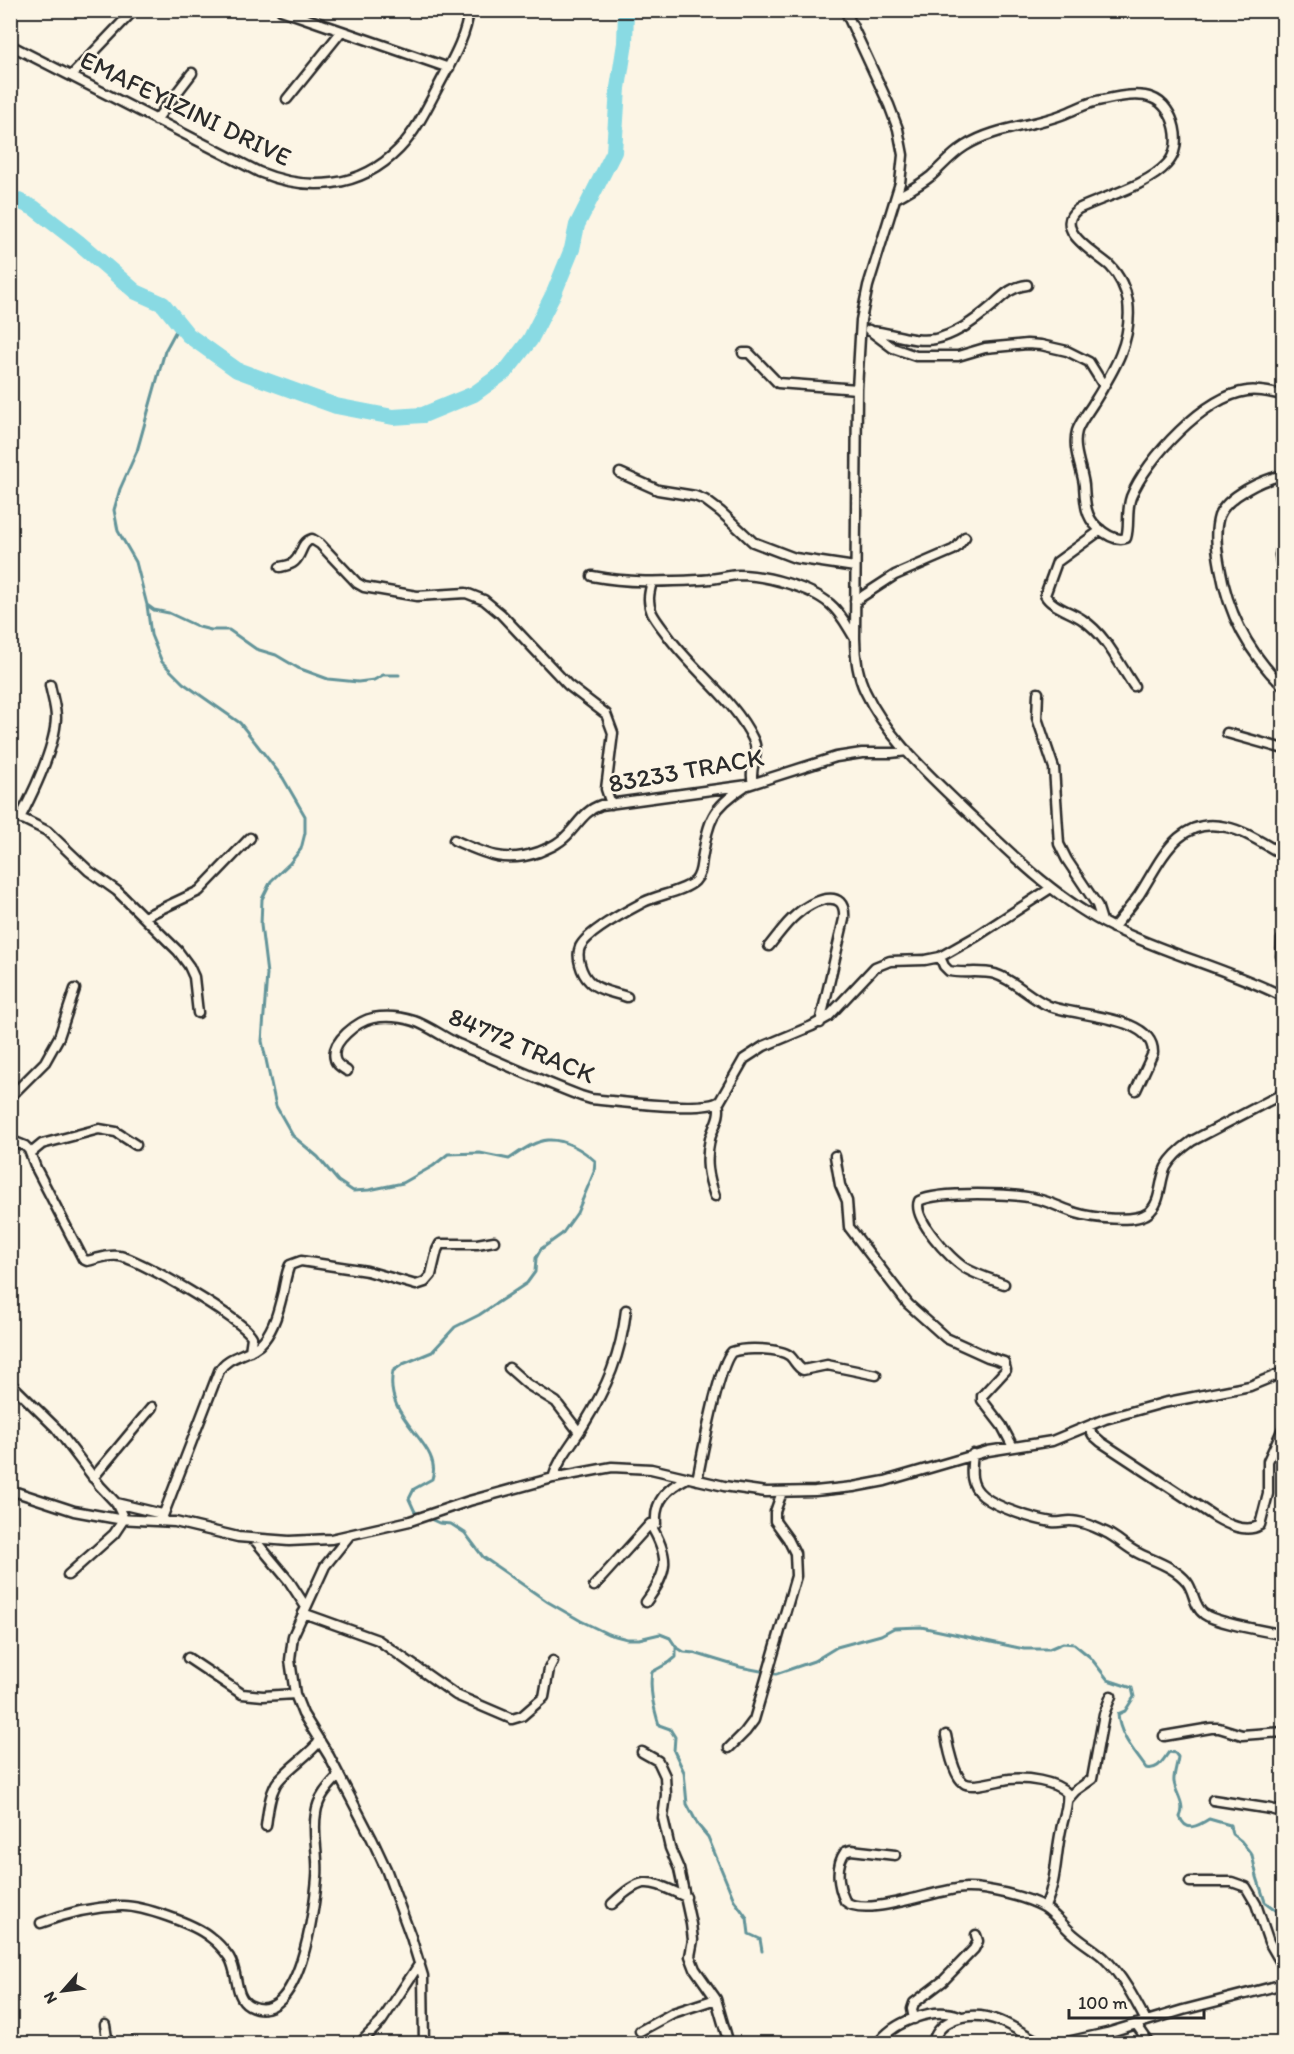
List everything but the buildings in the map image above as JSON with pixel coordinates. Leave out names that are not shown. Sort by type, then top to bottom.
[{"type":"street","points":[[70,76],[134,10]]},
{"type":"street","points":[[281,10],[448,68]]},
{"type":"street","name":"EMAFEYIZINI DRIVE","points":[[10,45],[272,177],[297,184],[325,184],[354,177],[390,157],[400,148],[424,113],[448,68],[465,33],[469,10]]},
{"type":"street","points":[[845,10],[889,105],[898,129],[903,155],[896,198],[868,286],[857,389],[855,638],[856,664],[865,692],[881,718],[907,751],[973,818],[1051,888],[1113,928],[1225,970],[1284,997]]},
{"type":"street","points":[[287,99],[341,32]]},
{"type":"street","points":[[156,120],[192,73]]},
{"type":"street","points":[[896,198],[923,183],[963,147],[991,133],[1064,114],[1100,100],[1141,96],[1158,101],[1170,116],[1175,132],[1176,142],[1171,160],[1160,171],[1148,178],[1088,204],[1073,213],[1071,218],[1070,225],[1075,236],[1111,267],[1124,287],[1128,300],[1128,327],[1121,355],[1079,427],[1076,438],[1085,506],[1092,520],[1101,530],[1119,539],[1126,538],[1127,513],[1136,487],[1155,459],[1175,436],[1206,408],[1221,400],[1246,391],[1284,395]]},
{"type":"street","points":[[865,330],[912,339],[925,340],[942,337],[990,307],[1011,289],[1028,285]]},
{"type":"street","points":[[865,330],[893,348],[916,356],[958,356],[985,348],[1033,344],[1067,351],[1089,362],[1104,387]]},
{"type":"street","points":[[743,353],[748,353],[778,383],[857,389]]},
{"type":"street","points":[[620,472],[658,490],[700,498],[721,512],[753,542],[795,558],[855,567]]},
{"type":"street","points":[[1284,475],[1265,482],[1228,502],[1219,518],[1216,540],[1223,582],[1235,619],[1259,660],[1284,687]]},
{"type":"street","points":[[1101,530],[1057,562],[1045,594],[1050,601],[1086,622],[1099,634],[1134,686]]},
{"type":"street","points":[[855,602],[894,575],[957,547],[965,537]]},
{"type":"street","points":[[280,567],[293,563],[303,543],[312,538],[357,583],[364,587],[417,596],[466,593],[494,607],[568,685],[606,714],[613,733],[606,789],[611,804]]},
{"type":"street","points":[[1284,538],[1280,555],[1284,580]]},
{"type":"street","points":[[592,576],[628,582],[698,580],[736,575],[772,579],[807,591],[829,603],[844,620],[855,638]]},
{"type":"street","points":[[627,997],[594,985],[588,980],[579,961],[580,947],[594,933],[644,902],[694,882],[699,875],[706,837],[718,807],[732,795],[751,784],[757,751],[753,738],[742,720],[679,651],[656,620],[649,599],[652,582]]},
{"type":"street","points":[[50,686],[56,710],[55,726],[35,790],[15,817],[47,831],[84,867],[117,891],[178,951],[189,966],[196,985],[198,1012]]},
{"type":"street","points":[[1038,693],[1037,718],[1054,768],[1059,844],[1066,860],[1097,905],[1102,921]]},
{"type":"street","points":[[1227,733],[1284,749]]},
{"type":"street","name":"83233 TRACK","points":[[454,840],[505,859],[528,855],[563,839],[590,810],[611,804],[751,784],[836,757],[861,753],[907,751]]},
{"type":"street","points":[[1113,928],[1138,897],[1160,857],[1183,834],[1191,830],[1206,825],[1226,827],[1251,837],[1284,855]]},
{"type":"street","points":[[144,917],[199,891],[250,838]]},
{"type":"street","points":[[715,1196],[709,1178],[707,1160],[710,1138],[720,1111],[718,1102],[744,1059],[764,1046],[820,1023],[836,1010],[875,967],[890,961],[940,957],[1051,888]]},
{"type":"street","points":[[769,946],[793,918],[805,908],[828,899],[836,899],[840,902],[844,911],[844,919],[820,1023]]},
{"type":"street","points":[[1282,939],[1281,956],[1284,968]]},
{"type":"street","points":[[940,957],[949,971],[981,972],[1001,976],[1035,999],[1060,1011],[1120,1021],[1136,1027],[1153,1048],[1153,1053],[1136,1090]]},
{"type":"street","points":[[10,1097],[45,1062],[59,1037],[75,989]]},
{"type":"street","name":"84772 TRACK","points":[[347,1071],[337,1064],[334,1058],[334,1051],[346,1035],[358,1025],[372,1018],[400,1018],[415,1021],[444,1038],[525,1074],[591,1099],[676,1106],[709,1106],[718,1102]]},
{"type":"street","points":[[1004,1284],[979,1275],[957,1261],[922,1221],[917,1209],[919,1201],[926,1198],[955,1195],[1007,1195],[1037,1198],[1084,1215],[1141,1217],[1155,1207],[1165,1170],[1182,1148],[1284,1093]]},
{"type":"street","points":[[31,1153],[42,1144],[99,1129],[116,1132],[136,1145]]},
{"type":"street","points":[[10,1140],[25,1146],[31,1153],[44,1184],[83,1259],[87,1261],[119,1256],[171,1279],[241,1323],[252,1337],[250,1351]]},
{"type":"street","points":[[835,1156],[840,1185],[847,1201],[849,1227],[908,1304],[946,1338],[1004,1362],[1006,1370],[990,1385],[982,1398],[984,1404],[1002,1426],[1013,1447]]},
{"type":"street","points":[[161,1517],[219,1371],[230,1359],[261,1344],[272,1328],[288,1268],[293,1263],[302,1262],[367,1271],[416,1285],[425,1282],[431,1275],[440,1244],[477,1244],[494,1241]]},
{"type":"street","points":[[553,1478],[561,1457],[605,1388],[622,1340],[626,1310]]},
{"type":"street","points":[[697,1480],[724,1364],[732,1352],[744,1348],[780,1352],[791,1357],[803,1370],[827,1365],[876,1375]]},
{"type":"street","points":[[509,1368],[527,1384],[556,1402],[579,1432]]},
{"type":"street","points":[[116,1503],[216,1533],[254,1539],[312,1540],[348,1536],[418,1519],[468,1501],[553,1478],[612,1467],[651,1470],[744,1489],[782,1492],[835,1490],[885,1481],[973,1455],[1052,1441],[1105,1419],[1163,1403],[1250,1386],[1284,1372]]},
{"type":"street","points":[[10,1383],[56,1428],[93,1478],[116,1503],[124,1519]]},
{"type":"street","points":[[93,1478],[152,1407]]},
{"type":"street","points":[[1088,1426],[1101,1443],[1163,1484],[1224,1522],[1245,1528],[1260,1525],[1268,1494],[1268,1461],[1284,1426]]},
{"type":"street","points":[[973,1455],[971,1472],[974,1485],[981,1495],[997,1505],[1045,1521],[1075,1522],[1105,1532],[1134,1551],[1170,1568],[1181,1576],[1204,1615],[1284,1635]]},
{"type":"street","points":[[594,1586],[650,1524],[656,1524],[656,1511],[661,1498],[671,1487],[687,1478]]},
{"type":"street","points":[[10,1490],[74,1511],[124,1519],[161,1517]]},
{"type":"street","points":[[729,1748],[754,1720],[796,1576],[796,1560],[792,1547],[775,1521],[775,1512],[782,1492]]},
{"type":"street","points":[[68,1575],[114,1534],[124,1519]]},
{"type":"street","points":[[646,1602],[660,1581],[664,1566],[662,1544],[650,1524]]},
{"type":"street","points":[[348,1536],[325,1566],[293,1636],[290,1649],[295,1694],[303,1714],[339,1775],[386,1869],[420,1963],[424,1988],[424,2043]]},
{"type":"street","points":[[254,1539],[289,1581],[305,1610],[378,1640],[456,1695],[512,1719],[518,1719],[544,1697],[549,1669],[553,1661]]},
{"type":"street","points":[[189,1658],[242,1694],[263,1696],[295,1694]]},
{"type":"street","points":[[1068,1799],[1077,1788],[1092,1779],[1104,1714],[1111,1696]]},
{"type":"street","points":[[1164,1736],[1211,1728],[1242,1735],[1284,1732]]},
{"type":"street","points":[[945,1735],[955,1768],[965,1784],[974,1785],[1017,1778],[1060,1787],[1067,1793],[1068,1799],[1054,1881],[1045,1907]]},
{"type":"street","points":[[266,1826],[276,1785],[320,1741]]},
{"type":"street","points":[[642,1752],[658,1761],[664,1776],[666,1795],[663,1818],[686,1897],[693,1934],[692,1962],[716,1999],[729,2043]]},
{"type":"street","points":[[41,1923],[65,1914],[122,1906],[139,1908],[183,1923],[200,1930],[220,1946],[234,1966],[239,1996],[243,2001],[255,2007],[269,2007],[283,1998],[289,1990],[302,1960],[312,1919],[317,1877],[316,1811],[322,1796],[339,1775]]},
{"type":"street","points":[[1213,1800],[1284,1813]]},
{"type":"street","points":[[896,1855],[851,1850],[845,1852],[839,1862],[838,1875],[845,1901],[857,1906],[881,1905],[951,1889],[971,1888],[1019,1898],[1045,1907],[1073,1935],[1109,1964],[1130,1992],[1146,2021]]},
{"type":"street","points":[[1190,1882],[1243,1884],[1256,1904],[1269,1942],[1284,1968]]},
{"type":"street","points":[[612,1904],[630,1887],[640,1883],[655,1884],[686,1897]]},
{"type":"street","points":[[914,2019],[912,2009],[914,2003],[943,1981],[974,1949],[978,1941],[976,1935]]},
{"type":"street","points":[[359,2043],[381,2022],[420,1963]]},
{"type":"street","points":[[1058,2043],[1284,1984]]},
{"type":"street","points":[[640,2031],[673,2013],[716,1999]]},
{"type":"street","points":[[878,2043],[890,2030],[914,2019],[942,2013],[981,2016],[998,2020],[1043,2043]]},
{"type":"street","points":[[932,2043],[937,2032],[944,2025],[959,2016]]},
{"type":"street","points":[[1136,2024],[1150,2043]]},
{"type":"street","points":[[105,2025],[108,2043]]},
{"type":"waterway","points":[[10,197],[34,208],[136,292],[163,304],[188,335],[237,370],[336,406],[393,417],[423,415],[474,394],[506,371],[530,340],[554,293],[572,249],[577,225],[614,152],[626,10]]},
{"type":"waterway","points":[[179,325],[165,351],[137,451],[120,489],[114,510],[118,531],[136,562],[147,605],[151,635],[162,662],[183,683],[240,723],[283,778],[305,816],[305,833],[301,849],[271,881],[262,899],[261,925],[267,974],[262,1041],[276,1106],[293,1136],[318,1157],[338,1181],[353,1191],[403,1183],[433,1166],[448,1154],[480,1153],[509,1159],[532,1145],[548,1140],[561,1141],[573,1146],[595,1161],[594,1172],[577,1213],[562,1234],[541,1249],[536,1258],[535,1272],[527,1283],[479,1315],[455,1327],[432,1352],[403,1364],[393,1371],[392,1389],[396,1404],[422,1442],[433,1466],[432,1479],[414,1489],[409,1499],[415,1512],[420,1514]]},
{"type":"waterway","points":[[147,605],[154,610],[169,613],[199,627],[229,630],[256,649],[276,655],[298,668],[328,679],[358,682],[374,680],[383,675],[399,675]]},
{"type":"waterway","points":[[426,1517],[439,1523],[451,1524],[465,1533],[483,1557],[548,1602],[608,1634],[627,1639],[660,1634],[670,1638],[676,1647],[684,1652],[740,1667],[776,1674],[814,1661],[837,1647],[881,1635],[894,1628],[921,1627],[1024,1649],[1049,1649],[1063,1643],[1074,1644],[1090,1657],[1108,1680],[1132,1688],[1134,1697],[1125,1711],[1118,1714],[1121,1729],[1128,1743],[1146,1768],[1150,1769],[1157,1767],[1169,1752],[1175,1753],[1178,1757],[1174,1782],[1182,1808],[1180,1817],[1183,1822],[1193,1827],[1209,1819],[1230,1825],[1232,1834],[1252,1855],[1265,1902],[1277,1911],[1284,1929]]},
{"type":"waterway","points":[[676,1647],[676,1657],[652,1672],[652,1692],[657,1719],[659,1725],[670,1729],[675,1737],[674,1751],[684,1772],[687,1804],[698,1825],[708,1837],[734,1900],[747,1918],[749,1934],[760,1939],[762,1951]]}]
